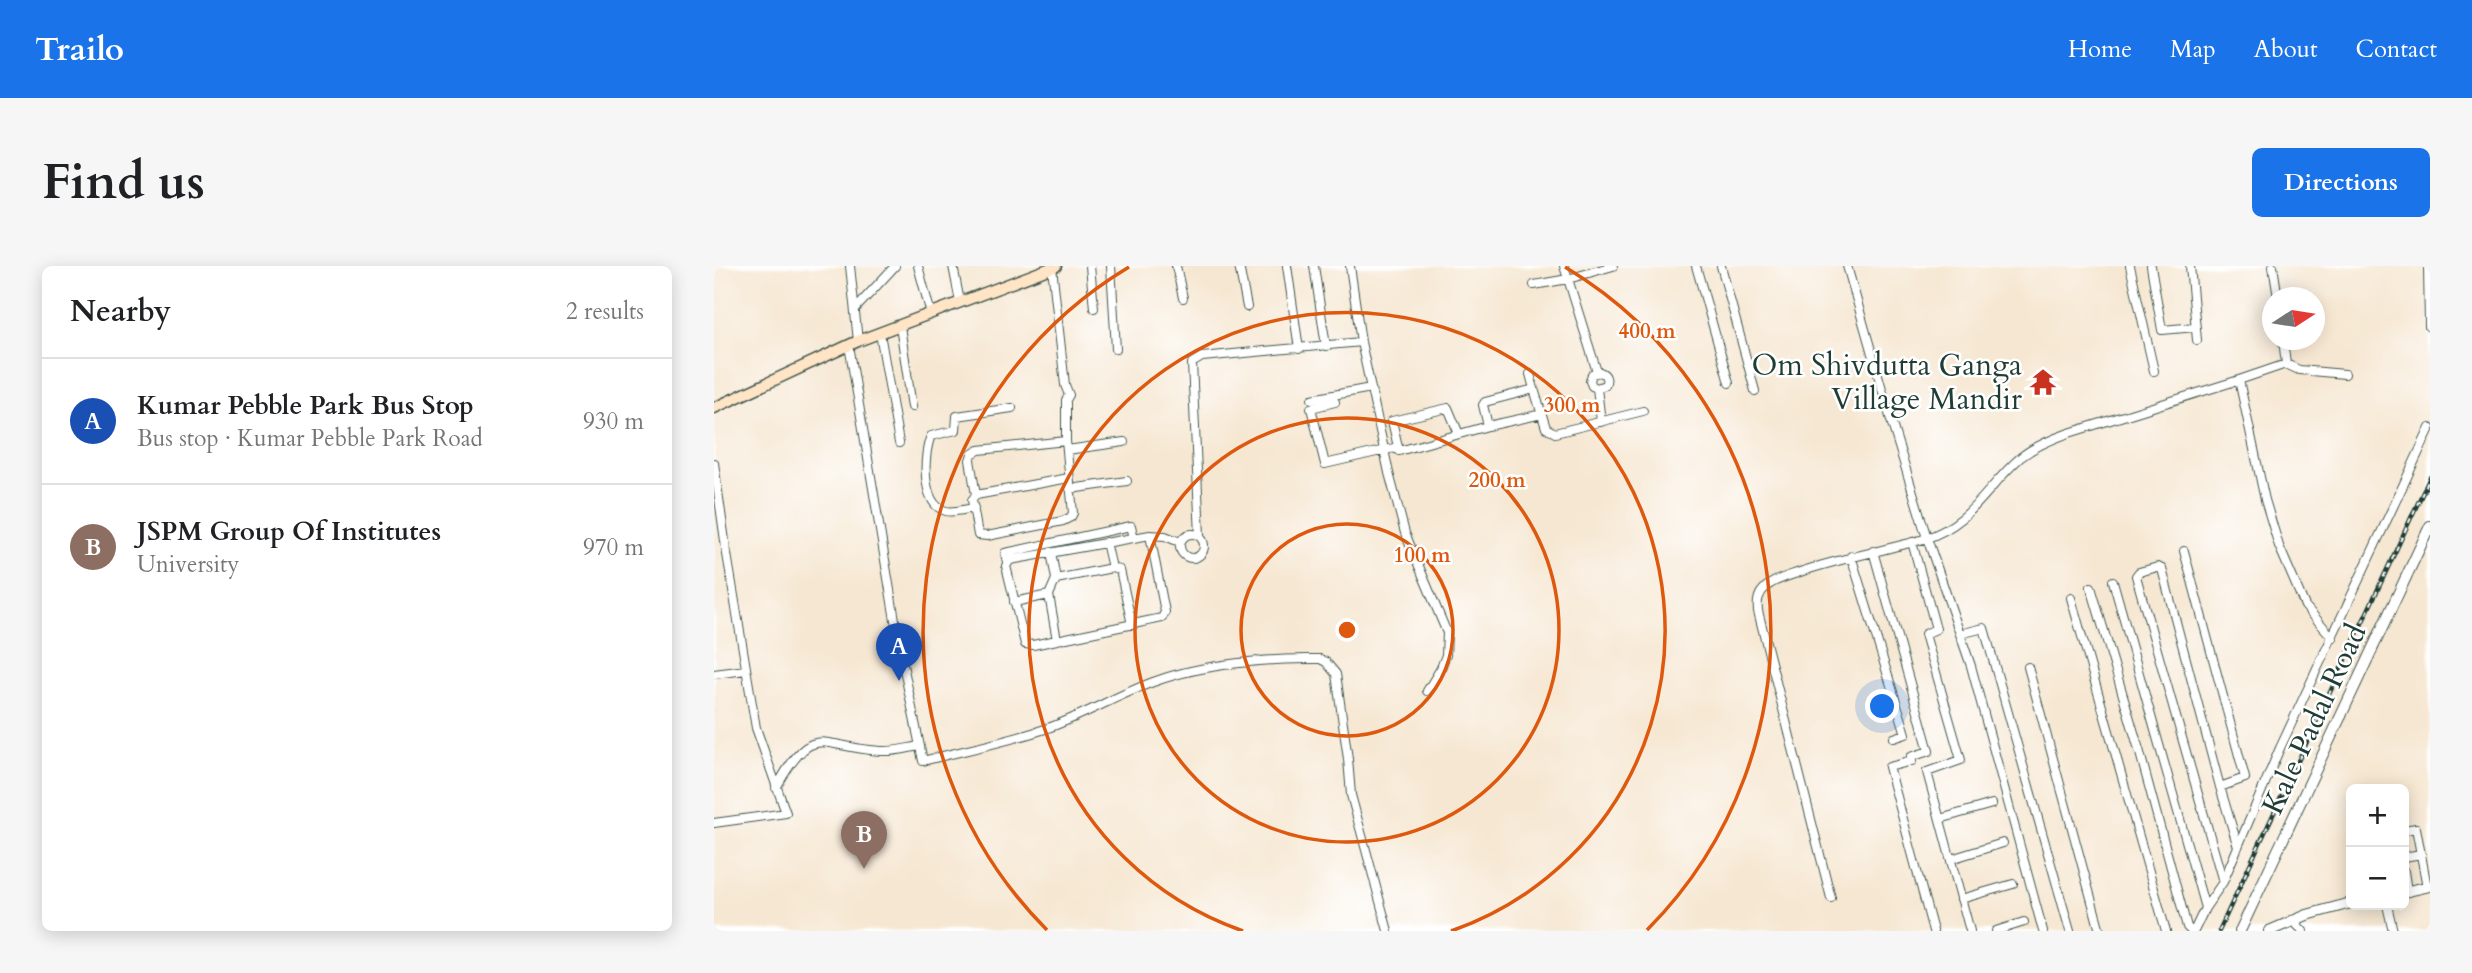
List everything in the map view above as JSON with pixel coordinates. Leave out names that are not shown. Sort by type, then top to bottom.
[{"type":"main road","points":[[714,408],[854,343],[1035,270],[1054,267]]},
{"type":"street","points":[[850,266],[856,309],[854,343],[900,650],[923,761],[1076,717],[1154,682],[1192,670],[1320,659],[1336,674],[1349,758],[1351,795],[1388,931]]},
{"type":"street","points":[[856,309],[895,266]]},
{"type":"street","points":[[918,266],[930,314]]},
{"type":"street","points":[[953,266],[960,302]]},
{"type":"street","points":[[1090,266],[1094,308]]},
{"type":"street","points":[[1111,266],[1116,349]]},
{"type":"street","points":[[1176,266],[1182,298]]},
{"type":"street","points":[[1239,266],[1247,307]]},
{"type":"street","points":[[1286,266],[1299,349]]},
{"type":"street","points":[[1314,266],[1326,346]]},
{"type":"street","points":[[1350,266],[1361,342],[1405,533],[1447,633],[1446,655],[1427,691]]},
{"type":"street","points":[[1564,266],[1597,372],[1591,376],[1590,381],[1592,386],[1597,388],[1601,422]]},
{"type":"street","points":[[1534,285],[1613,266]]},
{"type":"street","points":[[1696,266],[1729,383]]},
{"type":"street","points":[[1721,266],[1755,391]]},
{"type":"street","points":[[1847,266],[1927,538],[1961,634],[2043,931]]},
{"type":"street","points":[[2130,266],[2154,371]]},
{"type":"street","points":[[2151,266],[2162,330],[2196,327]]},
{"type":"street","points":[[2190,266],[2197,340]]},
{"type":"street","points":[[2273,266],[2276,287]]},
{"type":"street","points":[[2428,266],[2429,327]]},
{"type":"street","points":[[1054,267],[1065,385],[1069,395],[1066,400],[1066,445],[1073,513],[1068,519],[987,536],[978,535],[972,500],[976,495],[1069,478]]},
{"type":"street","points":[[900,326],[912,407]]},
{"type":"street","points":[[880,333],[899,443]]},
{"type":"street","points":[[1200,536],[1186,535],[1180,542],[1181,552],[1189,558],[1198,557],[1205,544],[1200,536],[1192,363],[1202,357],[1361,342]]},
{"type":"street","points":[[2284,350],[2286,364]]},
{"type":"street","points":[[1831,898],[1757,603],[1763,590],[1777,580],[1851,556],[1927,538],[1952,527],[1964,518],[2021,457],[2043,443],[2068,433],[2286,364],[2299,370],[2345,374]]},
{"type":"street","points":[[1530,374],[1546,428],[1555,433],[1643,411]]},
{"type":"street","points":[[2239,380],[2265,500],[2279,546],[2305,606],[2333,638]]},
{"type":"street","points":[[1311,399],[1371,388]]},
{"type":"street","points":[[1488,426],[1483,405],[1485,402],[1534,389]]},
{"type":"street","points":[[1335,402],[1311,408],[1325,464],[1395,447],[1399,451]]},
{"type":"street","points":[[974,508],[947,512],[936,505],[925,477],[928,443],[931,436],[956,430],[957,416],[1012,408]]},
{"type":"street","points":[[1399,451],[1392,421],[1448,408],[1459,433]]},
{"type":"street","points":[[1399,451],[1459,433],[1542,414]]},
{"type":"street","points":[[2091,587],[2140,753],[2186,927],[2192,931],[2223,882],[2280,748],[2430,429]]},
{"type":"street","points":[[976,495],[970,460],[972,454],[979,450],[1124,442]]},
{"type":"street","points":[[714,463],[756,728],[786,813],[714,824]]},
{"type":"street","points":[[1070,489],[1127,481]]},
{"type":"street","points":[[1134,538],[1131,526],[1005,553],[1025,644],[1033,645],[1164,616],[1150,535]]},
{"type":"street","name":"Kale Padal Road","points":[[2241,931],[2430,526]]},
{"type":"street","points":[[1007,562],[1150,535],[1165,536],[1180,542]]},
{"type":"street","points":[[1106,542],[1112,568]]},
{"type":"street","points":[[1912,542],[1936,629],[1925,634],[1961,760],[1927,772],[1970,931]]},
{"type":"street","points":[[1873,551],[1929,751],[1911,757],[1912,761],[1889,767],[1933,931]]},
{"type":"street","points":[[2183,551],[2245,778],[2220,787]]},
{"type":"street","points":[[1051,552],[1056,579],[1049,595],[1057,640]]},
{"type":"street","points":[[1851,556],[1906,734],[1894,738]]},
{"type":"street","points":[[2223,882],[2136,576],[2139,572],[2158,567],[2162,569],[2238,847]]},
{"type":"street","points":[[1056,579],[1112,568],[1121,570],[1132,625]]},
{"type":"street","points":[[2113,581],[2205,908]]},
{"type":"street","points":[[1014,601],[1049,595]]},
{"type":"street","points":[[2071,598],[2166,931]]},
{"type":"street","points":[[1961,634],[1984,628],[2070,931]]},
{"type":"street","points":[[2028,667],[2099,931]]},
{"type":"street","points":[[714,674],[746,670]]},
{"type":"street","points":[[776,788],[797,754],[813,743],[832,743],[884,751],[920,746]]},
{"type":"street","points":[[1940,819],[1992,804]]},
{"type":"street","points":[[2409,829],[2416,828],[2428,886],[2409,890]]},
{"type":"street","points":[[1951,859],[2003,843]]},
{"type":"street","points":[[2409,857],[2421,854]]},
{"type":"street","points":[[1961,899],[2013,884]]},
{"type":"street","points":[[2269,931],[2292,920],[2346,904]]},
{"type":"street","points":[[2388,910],[2393,931]]},
{"type":"street","points":[[2292,920],[2302,931]]},
{"type":"street","points":[[1996,931],[2024,922]]},
{"type":"railway","points":[[2219,931],[2430,477]]},
{"type":"place","name":"Om Shivdutta Ganga Village Mandir","points":[[2043,382]]},
{"type":"place","name":"Kumar Pebble Park Bus Stop","points":[[899,681]]},
{"type":"place","name":"JSPM Group Of Institutes","points":[[864,869]]}]
